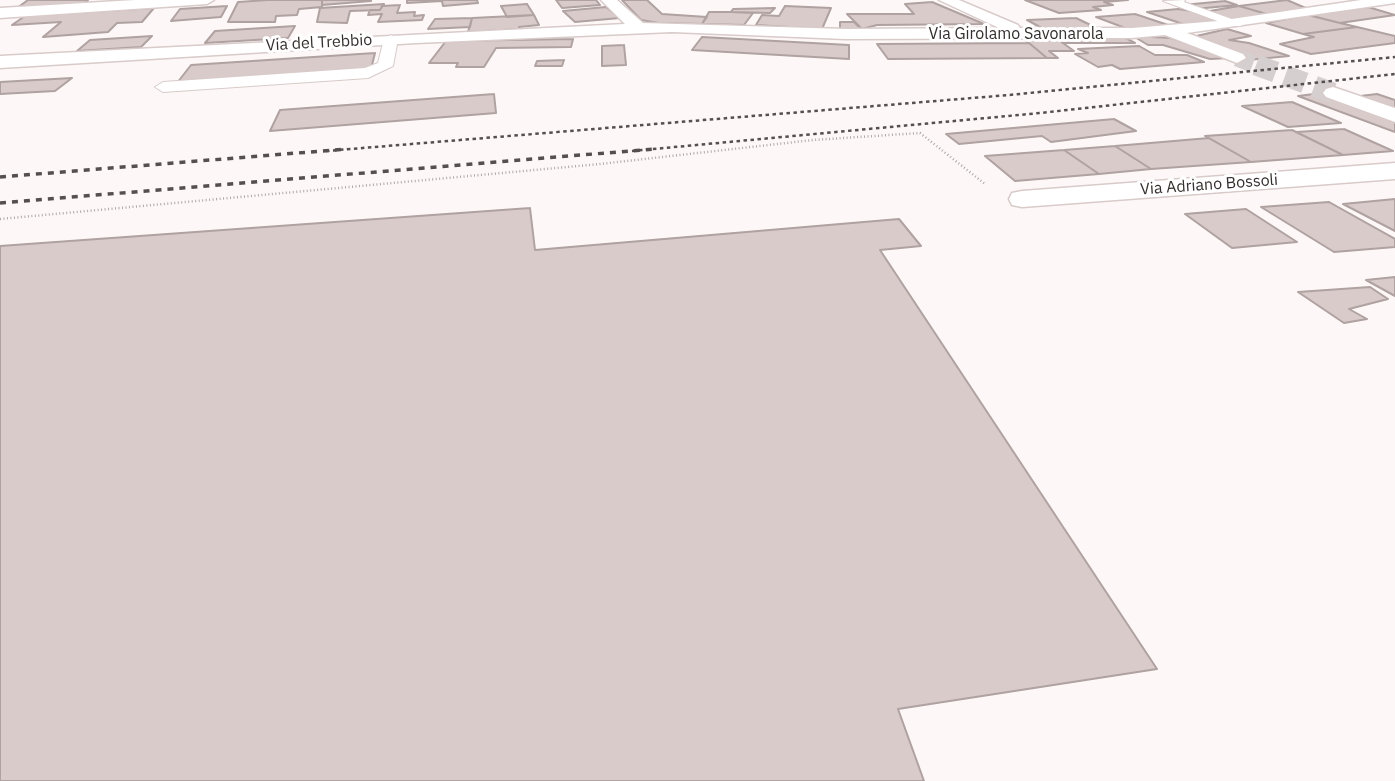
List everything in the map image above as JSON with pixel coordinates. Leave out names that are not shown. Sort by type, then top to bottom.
[{"type":"street","points":[[0,13],[207,0]]},
{"type":"street","points":[[608,0],[639,28]]},
{"type":"street","points":[[946,0],[1027,34]]},
{"type":"street","points":[[1293,0],[1323,9]]},
{"type":"street","name":"Via Girolamo Savonarola","points":[[639,28],[846,34],[1164,31],[1391,0]]},
{"type":"street","name":"Via del Trebbio","points":[[0,62],[391,39],[557,25],[639,28]]},
{"type":"street","points":[[1164,31],[1237,58]]},
{"type":"street","points":[[1333,93],[1395,115]]},
{"type":"street","name":"Via Adriano Bossoli","points":[[1022,200],[1395,171]]},
{"type":"lane","points":[[1180,0],[1169,1],[1236,23]]},
{"type":"lane","points":[[163,87],[368,73],[385,66],[391,39]]},
{"type":"path","points":[[0,219],[600,164],[813,140],[920,133],[989,187],[1022,200]]},
{"type":"building","points":[[28,0],[88,0],[84,4],[17,8]]},
{"type":"building","points":[[322,0],[322,7],[299,9],[297,15],[276,16],[275,22],[228,22],[238,2]]},
{"type":"building","points":[[322,0],[371,0],[371,1],[322,5]]},
{"type":"building","points":[[407,0],[477,0],[478,3],[443,6],[442,1],[407,3]]},
{"type":"building","points":[[556,0],[596,0],[600,5],[562,8]]},
{"type":"building","points":[[622,0],[647,0],[662,14],[707,17],[702,24],[641,20]]},
{"type":"building","points":[[1025,0],[1128,0],[1104,2],[1113,5],[1093,7],[1101,10],[1059,13]]},
{"type":"building","points":[[1287,0],[1308,9],[1270,15],[1239,6]]},
{"type":"building","points":[[1225,1],[1237,5],[1195,9],[1183,5]]},
{"type":"building","points":[[932,2],[984,24],[877,25],[862,29],[847,14],[914,14],[905,4]]},
{"type":"building","points":[[384,4],[380,10],[350,11],[347,23],[317,22],[320,8]]},
{"type":"building","points":[[527,4],[534,15],[507,17],[501,6]]},
{"type":"building","points":[[400,5],[397,13],[415,12],[414,16],[424,15],[422,20],[378,22],[382,14],[368,15],[370,10],[380,10],[382,6]]},
{"type":"building","points":[[227,6],[221,17],[171,21],[180,9]]},
{"type":"building","points":[[785,6],[831,8],[822,29],[756,25],[762,15],[779,16]]},
{"type":"building","points":[[1239,6],[1270,15],[1231,21],[1204,12]]},
{"type":"building","points":[[606,7],[620,18],[575,22],[563,11]]},
{"type":"building","points":[[1368,7],[1395,15],[1340,23],[1308,15]]},
{"type":"building","points":[[154,8],[142,22],[117,23],[108,32],[43,37],[61,22],[12,25],[25,16]]},
{"type":"building","points":[[775,8],[770,13],[731,12],[733,9]]},
{"type":"building","points":[[1178,9],[1230,23],[1192,27],[1147,12]]},
{"type":"building","points":[[709,12],[753,13],[744,25],[702,24]]},
{"type":"building","points":[[1135,14],[1174,27],[1133,31],[1096,17]]},
{"type":"building","points":[[534,15],[539,25],[519,27],[520,29],[468,32],[472,18]]},
{"type":"building","points":[[1308,15],[1357,27],[1303,34],[1266,23]]},
{"type":"building","points":[[472,18],[470,27],[428,29],[435,19]]},
{"type":"building","points":[[1076,18],[1101,30],[1051,33],[1027,20]]},
{"type":"building","points":[[840,22],[854,22],[864,32],[840,30]]},
{"type":"building","points":[[295,26],[288,38],[205,43],[215,31]]},
{"type":"building","points":[[1357,27],[1395,36],[1395,43],[1311,54],[1280,44],[1314,37],[1303,34]]},
{"type":"building","points":[[1227,29],[1251,36],[1229,40],[1249,43],[1289,56],[1248,60],[1192,37]]},
{"type":"building","points":[[152,36],[141,47],[77,51],[90,40]]},
{"type":"building","points":[[1122,36],[1135,43],[1063,43],[1056,38]]},
{"type":"building","points":[[1133,36],[1171,38],[1231,58],[1210,59],[1163,45],[1148,45]]},
{"type":"building","points":[[702,37],[849,45],[849,59],[692,50]]},
{"type":"building","points":[[1023,38],[1056,38],[1074,51],[1049,51],[1058,58],[1047,58]]},
{"type":"building","points":[[573,39],[571,47],[496,48],[484,67],[456,67],[458,63],[429,63],[446,41]]},
{"type":"building","points":[[1029,43],[1047,58],[888,59],[877,44]]},
{"type":"building","points":[[624,45],[626,65],[602,66],[602,46]]},
{"type":"building","points":[[1139,46],[1155,55],[1187,55],[1204,62],[1120,69],[1112,65],[1098,67],[1075,54],[1088,53],[1078,49]]},
{"type":"building","points":[[375,53],[371,69],[177,83],[191,65]]},
{"type":"building","points":[[564,60],[562,66],[535,66],[537,61]]},
{"type":"building","points":[[72,78],[55,91],[0,94],[0,82]]},
{"type":"building","points":[[1322,93],[1395,119],[1395,132],[1298,96]]},
{"type":"building","points":[[494,94],[496,113],[270,131],[280,110]]},
{"type":"building","points":[[1377,94],[1395,100],[1395,112],[1352,97]]},
{"type":"building","points":[[1292,102],[1341,123],[1288,127],[1242,106]]},
{"type":"building","points":[[1114,119],[1136,131],[1051,142],[1042,136],[959,144],[946,134]]},
{"type":"building","points":[[1344,129],[1393,151],[1343,155],[1296,132]]},
{"type":"building","points":[[1292,130],[1343,155],[1251,162],[1205,136]]},
{"type":"building","points":[[1209,138],[1251,162],[1151,169],[1115,146]]},
{"type":"building","points":[[1115,146],[1151,169],[1099,174],[1064,150]]},
{"type":"building","points":[[1064,150],[1099,174],[1015,181],[985,156]]},
{"type":"building","points":[[1395,199],[1395,231],[1343,204]]},
{"type":"building","points":[[1329,202],[1395,239],[1395,247],[1334,252],[1261,207]]},
{"type":"building","points":[[530,208],[535,250],[899,219],[921,246],[880,250],[1157,669],[898,709],[924,781],[0,781],[0,246]]},
{"type":"building","points":[[1246,209],[1297,242],[1232,248],[1185,214]]},
{"type":"building","points":[[1395,277],[1395,296],[1366,280]]},
{"type":"building","points":[[1370,287],[1388,299],[1349,309],[1367,319],[1344,323],[1298,292]]},
{"type":"tunnel","points":[[1237,58],[1261,67]]},
{"type":"tunnel","points":[[1256,65],[1333,93]]},
{"type":"railway","points":[[326,151],[1009,95],[1395,57]]},
{"type":"railway","points":[[649,149],[1040,113],[1395,74]]},
{"type":"railway","points":[[0,177],[347,149]]},
{"type":"railway","points":[[0,203],[649,149]]},
{"type":"railway","points":[[632,151],[649,149]]},
{"type":"railway","points":[[649,149],[654,149]]}]
